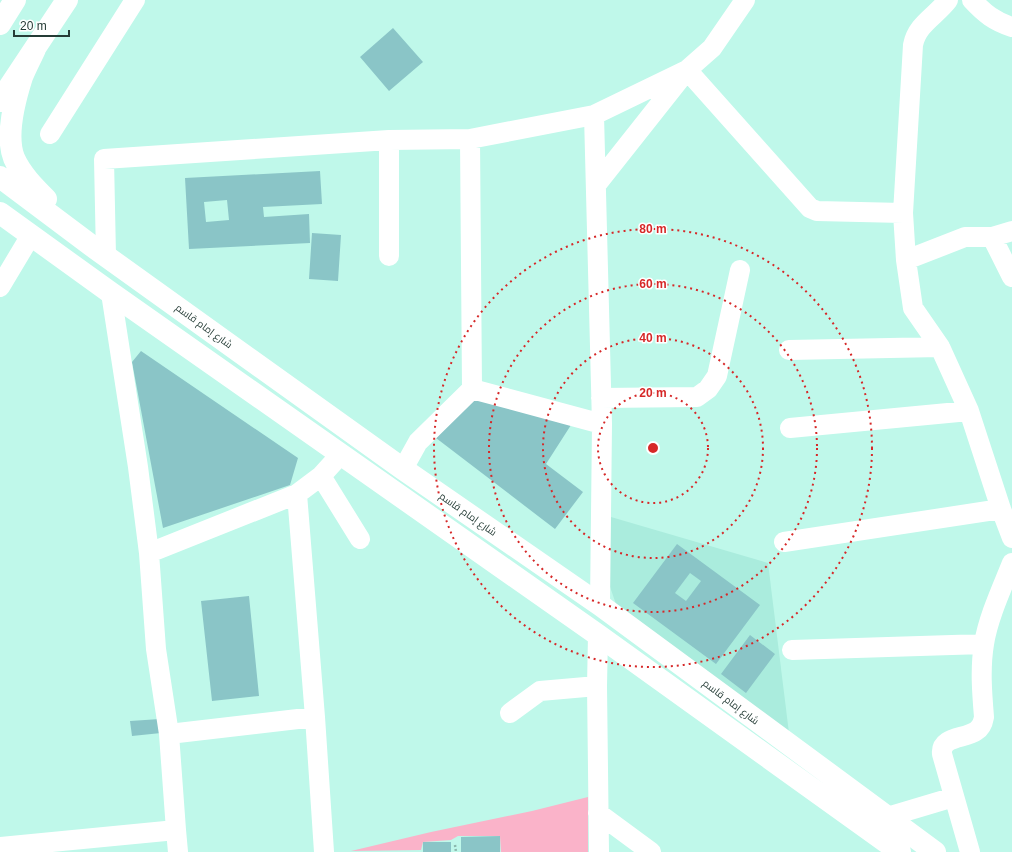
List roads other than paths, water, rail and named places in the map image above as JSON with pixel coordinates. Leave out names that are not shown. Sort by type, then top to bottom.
[{"type":"main road","points":[[0,24],[15,0]]},
{"type":"main road","points":[[0,101],[67,0]]},
{"type":"main road","points":[[35,49],[23,76],[14,110],[10,138],[14,157],[28,180],[101,253]]},
{"type":"main road","name":"شارع إمام قاسم","points":[[0,177],[101,253],[403,469],[600,605],[934,852]]},
{"type":"main road","points":[[0,213],[111,293],[598,635],[900,852]]},
{"type":"main road","points":[[598,635],[600,605]]},
{"type":"street","points":[[50,134],[135,0]]},
{"type":"street","points":[[596,185],[687,70],[712,48],[745,0]]},
{"type":"street","points":[[948,0],[917,31],[912,45],[903,212],[906,260],[913,308],[940,347],[969,411],[1012,538]]},
{"type":"street","points":[[972,0],[992,19],[1012,27]]},
{"type":"street","points":[[101,253],[104,159],[388,140],[470,139],[594,115],[687,70]]},
{"type":"street","points":[[687,70],[810,208],[817,211],[903,212]]},
{"type":"street","points":[[594,115],[602,424],[600,605]]},
{"type":"street","points":[[403,469],[418,442],[472,389],[470,139]]},
{"type":"street","points":[[388,140],[389,256]]},
{"type":"street","points":[[906,260],[965,237],[992,237],[1012,231]]},
{"type":"street","points":[[0,287],[31,236]]},
{"type":"street","points":[[992,237],[1012,277]]},
{"type":"street","points":[[601,398],[697,397],[708,389],[717,376],[740,270]]},
{"type":"street","points":[[111,293],[138,467],[149,553],[156,648],[169,734],[178,852]]},
{"type":"street","points":[[789,350],[940,347]]},
{"type":"street","points":[[472,389],[602,424]]},
{"type":"street","points":[[790,428],[969,411]]},
{"type":"street","points":[[149,553],[297,494],[321,476],[341,454]]},
{"type":"street","points":[[321,476],[360,539]]},
{"type":"street","points":[[297,494],[324,852]]},
{"type":"street","points":[[784,542],[1001,509]]},
{"type":"street","points":[[970,852],[941,750],[942,746],[948,741],[976,731],[983,722],[982,681],[984,644],[990,619],[1012,563]]},
{"type":"street","points":[[598,635],[597,686],[599,852]]},
{"type":"street","points":[[792,650],[984,644]]},
{"type":"street","points":[[510,713],[540,691],[597,686]]},
{"type":"street","points":[[169,734],[315,717]]},
{"type":"street","points":[[887,817],[954,797]]},
{"type":"street","points":[[598,813],[631,845],[651,852]]},
{"type":"street","points":[[0,847],[176,830]]}]
